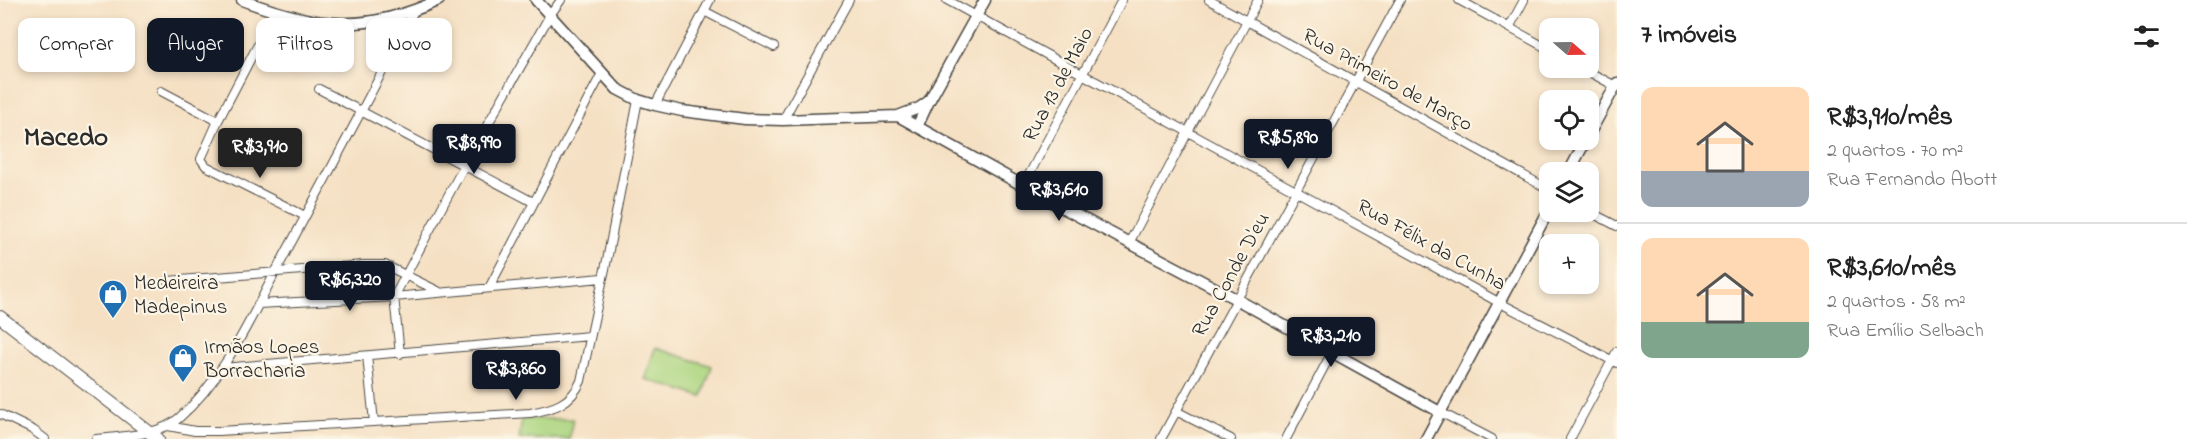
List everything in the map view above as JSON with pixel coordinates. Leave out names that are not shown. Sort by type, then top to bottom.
[{"type":"highway","points":[[0,317],[153,435]]},
{"type":"main road","points":[[242,0],[311,22],[339,24],[372,22],[414,11],[439,0]]},
{"type":"main road","points":[[536,0],[617,89],[638,100],[655,105],[745,119],[783,120],[898,116],[919,108],[929,101]]},
{"type":"main road","points":[[917,126],[985,0]]},
{"type":"main road","points":[[1599,116],[1616,85]]},
{"type":"main road","points":[[898,116],[1440,412]]},
{"type":"main road","points":[[1426,439],[1543,222]]},
{"type":"street","points":[[400,354],[394,297],[464,165],[550,15],[561,0]]},
{"type":"street","points":[[655,105],[710,0]]},
{"type":"street","points":[[783,120],[849,0]]},
{"type":"street","name":"Rua Félix da Cunha","points":[[947,0],[1500,303],[1615,361]]},
{"type":"street","name":"Rua 13 de Maio","points":[[1023,186],[1122,0]]},
{"type":"street","name":"Rua Primeiro de Março","points":[[1209,0],[1539,184]]},
{"type":"street","points":[[1129,243],[1258,0]]},
{"type":"street","name":"Rua Conde D'eu","points":[[1161,439],[1400,0]]},
{"type":"street","points":[[1459,0],[1539,44]]},
{"type":"street","points":[[1509,28],[1524,0]]},
{"type":"street","points":[[704,10],[774,47]]},
{"type":"street","points":[[96,439],[153,435],[179,418],[222,368],[414,11]]},
{"type":"street","points":[[275,12],[218,121],[201,159],[206,166],[305,216]]},
{"type":"street","points":[[489,288],[602,73]]},
{"type":"street","points":[[1599,76],[1616,85]]},
{"type":"street","points":[[319,89],[533,202]]},
{"type":"street","points":[[161,91],[218,121]]},
{"type":"street","points":[[168,426],[195,431],[218,431],[530,413],[550,409],[567,401],[576,392],[581,381],[638,100]]},
{"type":"street","points":[[1599,217],[1617,226]]},
{"type":"street","points":[[168,281],[385,265],[439,292]]},
{"type":"street","points":[[258,304],[394,297],[602,278]]},
{"type":"street","points":[[222,368],[590,336]]},
{"type":"street","points":[[1570,439],[1615,361],[1617,351]]},
{"type":"street","points":[[1286,439],[1332,352]]},
{"type":"street","points":[[368,356],[374,422]]},
{"type":"street","points":[[1176,411],[1231,439]]},
{"type":"street","points":[[1440,412],[1492,439]]},
{"type":"street","points":[[0,414],[33,430],[45,439]]},
{"type":"green space","points":[[655,348],[712,366],[702,397],[645,379]]},
{"type":"green space","points":[[522,419],[573,419],[569,439],[519,439]]},
{"type":"place","name":"Medeireira Madepinus","points":[[113,320]]},
{"type":"place","name":"Irmãos Lopes Borracharia","points":[[183,384]]},
{"type":"district","name":"Macedo","points":[[66,136]]}]
